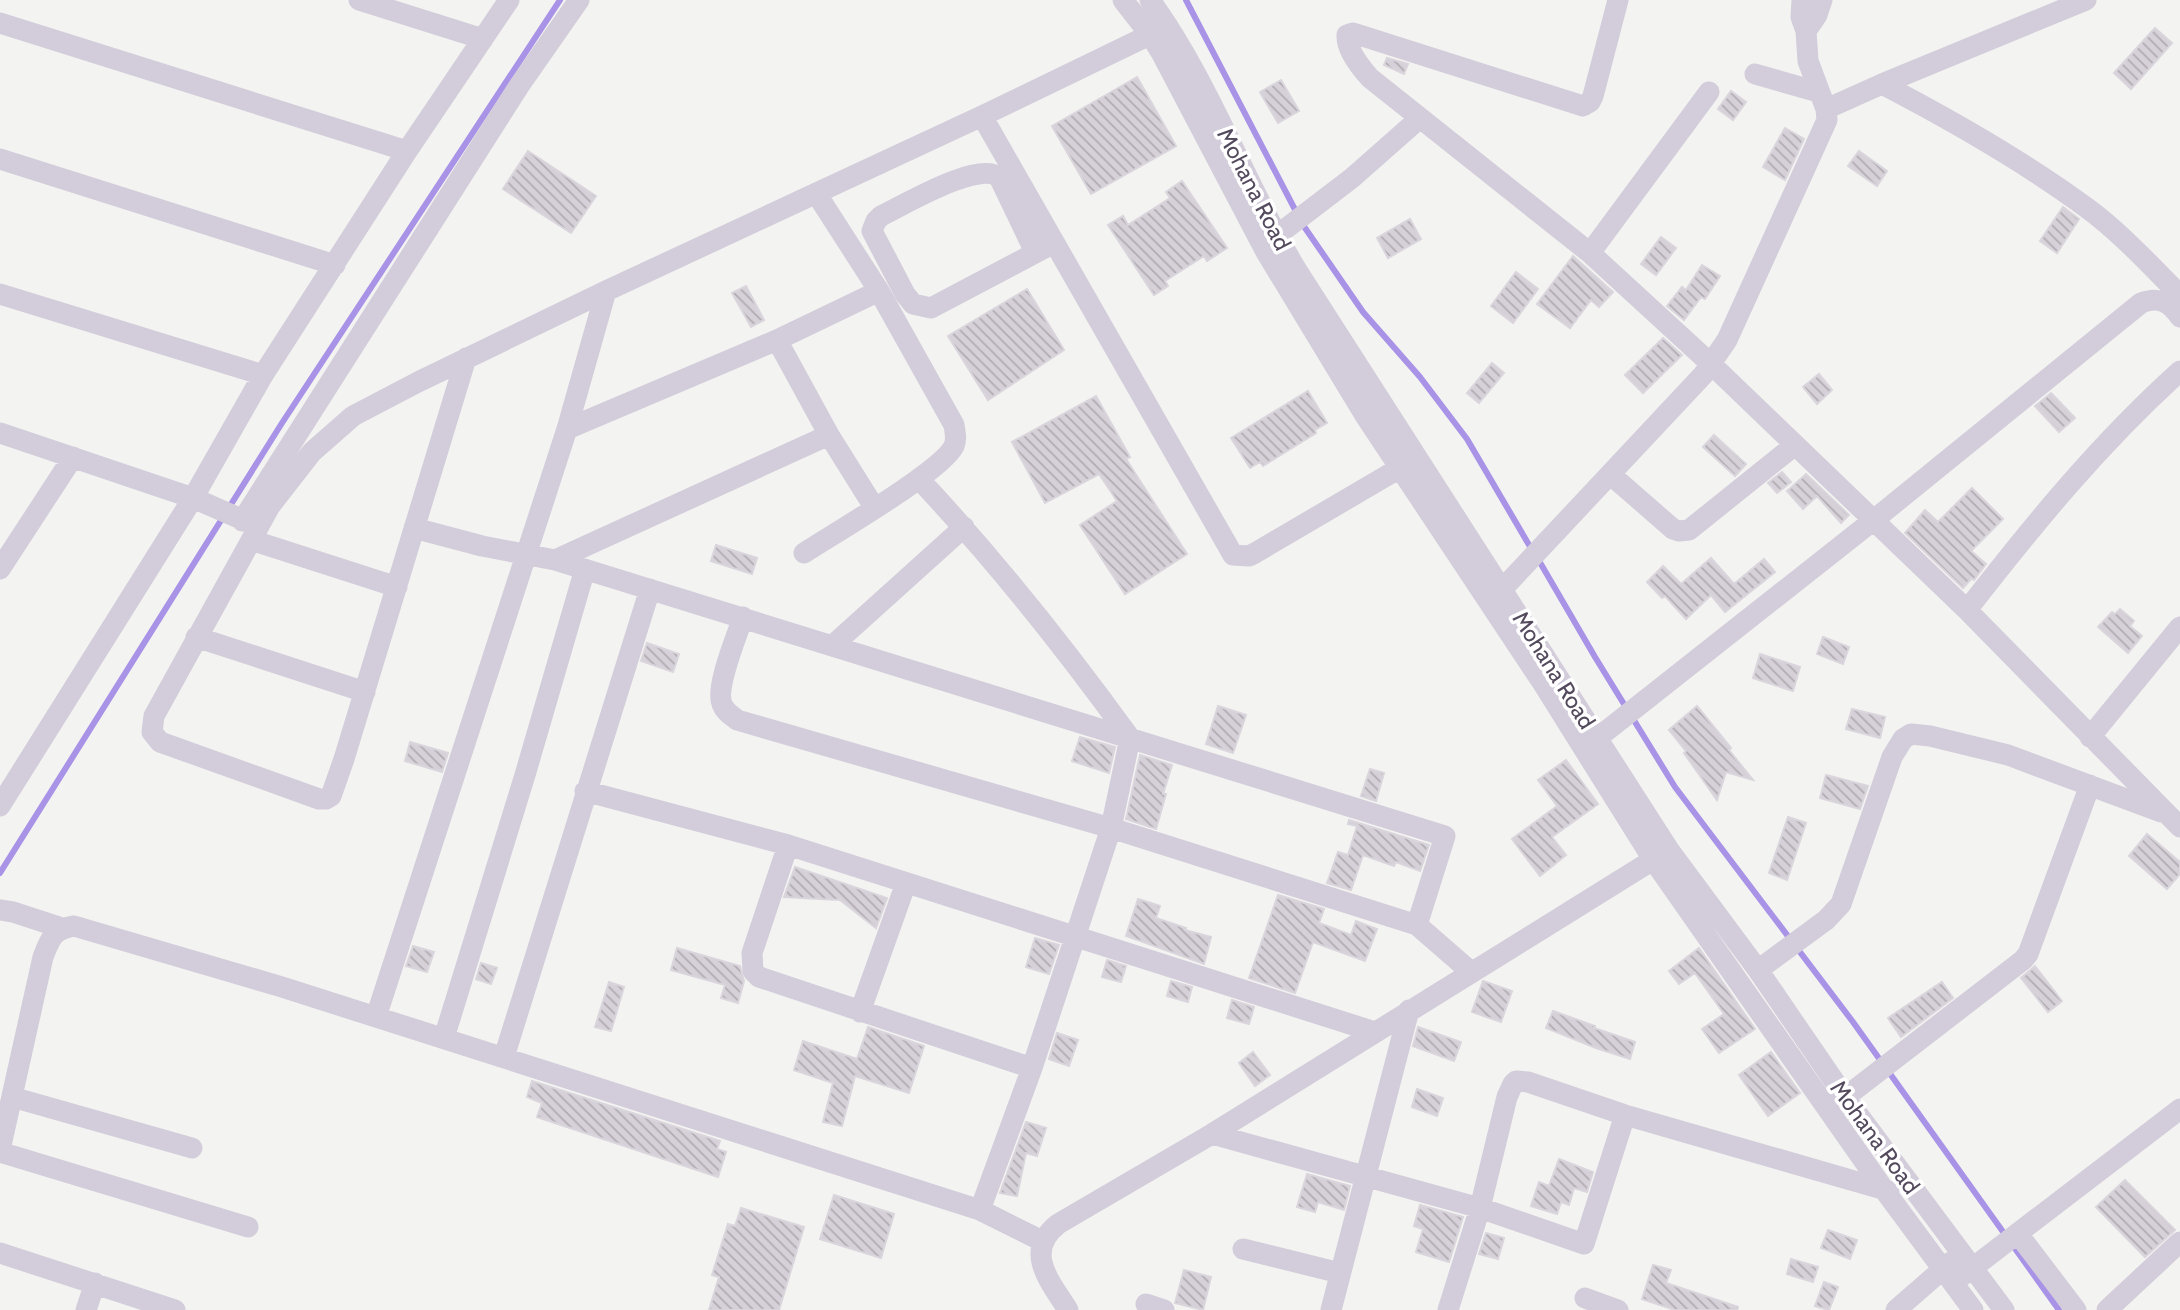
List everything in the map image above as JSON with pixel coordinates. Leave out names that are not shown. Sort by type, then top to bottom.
[{"type":"street","points":[[359,0],[482,39]]},
{"type":"street","points":[[0,806],[199,500],[263,375],[407,151],[509,0]]},
{"type":"street","points":[[466,358],[335,790],[326,799],[319,799],[159,742],[152,732],[153,716],[250,529],[519,86],[579,0]]},
{"type":"street","name":"Mohana Road","points":[[1123,0],[1159,31],[1199,80],[1408,462],[1661,855],[1837,1103],[1915,1192],[2004,1310]]},
{"type":"street","name":"Mohana Road","points":[[1150,0],[1159,31]]},
{"type":"street","points":[[1618,0],[1592,96],[1590,102],[1583,106],[1349,33],[1347,42],[1365,73],[1590,253],[1712,364],[1875,519],[2173,821]]},
{"type":"street","points":[[1496,596],[1712,364],[1727,340],[1825,125],[1822,100],[1808,61],[1806,31],[1801,17],[1802,0]]},
{"type":"street","points":[[1806,31],[1817,15],[1822,0]]},
{"type":"street","points":[[1755,74],[1822,100],[1882,84],[2087,0]]},
{"type":"street","points":[[0,23],[407,151]]},
{"type":"street","points":[[250,529],[312,452],[347,421],[376,402],[1159,31]]},
{"type":"street","points":[[1882,84],[1973,132],[2087,208],[2120,236],[2178,304]]},
{"type":"street","points":[[1590,253],[1709,92]]},
{"type":"street","points":[[982,116],[1044,247]]},
{"type":"street","points":[[1284,231],[1362,170],[1419,118]]},
{"type":"street","points":[[0,159],[335,265]]},
{"type":"street","points":[[1044,247],[931,309],[913,304],[905,294],[872,231],[881,216],[965,176],[988,172],[996,174],[1044,247],[1233,555],[1249,556],[1255,553],[1408,462]]},
{"type":"street","points":[[804,553],[919,479],[953,448],[956,433],[878,291],[816,193]]},
{"type":"street","points":[[376,1017],[567,429],[606,291]]},
{"type":"street","points":[[567,429],[778,340],[878,291]]},
{"type":"street","points":[[0,294],[263,375]]},
{"type":"street","points":[[1591,743],[1875,519],[2141,303],[2148,300],[2178,304]]},
{"type":"street","points":[[778,340],[829,435],[874,507]]},
{"type":"street","points":[[1966,610],[2093,456],[2180,371]]},
{"type":"street","points":[[0,433],[199,500],[250,529],[397,587]]},
{"type":"street","points":[[555,560],[829,435]]},
{"type":"street","points":[[1611,475],[1673,528],[1684,532],[1796,445]]},
{"type":"street","points":[[0,569],[73,457]]},
{"type":"street","points":[[919,479],[1023,597],[1130,738],[1111,828],[1032,1068],[980,1210]]},
{"type":"street","points":[[832,646],[964,527]]},
{"type":"street","points":[[414,528],[473,544],[555,560],[1445,836],[1417,925]]},
{"type":"street","points":[[444,1038],[585,569]]},
{"type":"street","points":[[504,1057],[650,589]]},
{"type":"street","points":[[743,617],[720,689],[721,702],[727,713],[737,720],[1111,828],[1417,925],[1471,972]]},
{"type":"street","points":[[2091,737],[2180,627]]},
{"type":"street","points":[[196,637],[365,692]]},
{"type":"street","points":[[1758,970],[1826,920],[1841,904],[1892,757],[1903,739],[1912,734],[2008,755],[2090,785],[2173,821]]},
{"type":"street","points":[[1837,1103],[2028,954],[2090,785]]},
{"type":"street","points":[[585,791],[788,845],[1375,1032]]},
{"type":"street","points":[[788,845],[752,953],[753,971],[766,981],[1032,1068]]},
{"type":"street","points":[[1068,1310],[1046,1275],[1041,1253],[1042,1241],[1058,1224],[1212,1134],[1661,855]]},
{"type":"street","name":"Mohana Road","points":[[1661,855],[1758,970],[1837,1103],[1885,1191],[1973,1310]]},
{"type":"street","points":[[860,1012],[906,883]]},
{"type":"street","points":[[0,910],[62,928],[74,926],[504,1057],[980,1210],[1042,1241]]},
{"type":"street","points":[[62,928],[48,942],[43,957],[0,1151],[248,1227]]},
{"type":"street","points":[[1331,1310],[1409,1010]]},
{"type":"street","points":[[1448,1310],[1480,1208],[1507,1097],[1517,1081],[1528,1082],[1625,1115],[1885,1191],[1915,1192]]},
{"type":"street","points":[[12,1097],[192,1148]]},
{"type":"street","points":[[1896,1310],[1966,1262],[1992,1254],[2180,1110]]},
{"type":"street","points":[[1212,1134],[1480,1208],[1584,1244],[1625,1115]]},
{"type":"street","points":[[2015,1237],[2076,1310]]},
{"type":"street","points":[[2107,1310],[2180,1242]]},
{"type":"street","points":[[1243,1249],[1340,1273]]},
{"type":"street","points":[[0,1254],[174,1310]]},
{"type":"street","points":[[86,1310],[95,1283]]},
{"type":"street","points":[[1585,1298],[1618,1310]]},
{"type":"building","points":[[2155,28],[2172,43],[2131,89],[2114,73]]},
{"type":"building","points":[[1387,58],[1408,64],[1404,74],[1384,65]]},
{"type":"building","points":[[1137,77],[1176,146],[1091,194],[1052,126]]},
{"type":"building","points":[[1281,80],[1299,111],[1278,123],[1260,92]]},
{"type":"building","points":[[1731,91],[1746,102],[1733,120],[1718,109]]},
{"type":"building","points":[[1785,128],[1804,139],[1785,180],[1763,167]]},
{"type":"building","points":[[528,151],[596,196],[571,233],[503,189]]},
{"type":"building","points":[[1859,151],[1887,171],[1877,186],[1848,166]]},
{"type":"building","points":[[1182,181],[1227,248],[1207,261],[1204,256],[1165,281],[1168,286],[1154,295],[1108,225],[1123,216],[1128,225],[1170,198],[1166,192]]},
{"type":"building","points":[[2063,207],[2079,219],[2057,253],[2040,241]]},
{"type":"building","points":[[1410,219],[1421,239],[1388,258],[1377,238]]},
{"type":"building","points":[[1661,237],[1676,248],[1656,275],[1641,264]]},
{"type":"building","points":[[1573,256],[1613,292],[1599,307],[1591,300],[1570,328],[1537,304]]},
{"type":"building","points":[[1702,265],[1720,276],[1705,299],[1701,297],[1684,320],[1667,306],[1682,287],[1686,290]]},
{"type":"building","points":[[1516,272],[1538,289],[1513,323],[1491,306]]},
{"type":"building","points":[[746,286],[764,320],[751,327],[732,293]]},
{"type":"building","points":[[1027,289],[1064,350],[988,400],[948,336]]},
{"type":"building","points":[[1663,338],[1682,355],[1643,393],[1625,375]]},
{"type":"building","points":[[1492,363],[1504,373],[1479,403],[1467,393]]},
{"type":"building","points":[[1819,374],[1832,390],[1817,404],[1803,387]]},
{"type":"building","points":[[1308,391],[1327,423],[1315,430],[1316,433],[1263,466],[1260,462],[1250,468],[1231,438]]},
{"type":"building","points":[[2051,393],[2075,418],[2059,432],[2035,406]]},
{"type":"building","points":[[1096,396],[1130,457],[1126,459],[1187,554],[1125,594],[1080,525],[1117,501],[1099,474],[1045,503],[1012,442]]},
{"type":"building","points":[[1714,435],[1746,464],[1735,476],[1703,447]]},
{"type":"building","points":[[1782,472],[1791,482],[1777,493],[1768,483]]},
{"type":"building","points":[[1806,474],[1849,515],[1841,523],[1817,496],[1803,509],[1787,491]]},
{"type":"building","points":[[1972,488],[2003,519],[1971,551],[1986,564],[1974,580],[1972,578],[1963,588],[1905,533],[1925,510],[1938,522]]},
{"type":"building","points":[[716,545],[757,558],[752,574],[711,561]]},
{"type":"building","points":[[1711,558],[1734,584],[1764,559],[1775,572],[1725,612],[1711,595],[1686,619],[1665,596],[1662,598],[1647,582],[1663,566],[1681,584]]},
{"type":"building","points":[[2120,609],[2134,621],[2130,626],[2142,636],[2128,653],[2098,627],[2112,612],[2115,614]]},
{"type":"building","points":[[1823,637],[1849,647],[1843,664],[1817,654]]},
{"type":"building","points":[[647,643],[679,654],[673,672],[641,661]]},
{"type":"building","points":[[1760,654],[1800,667],[1793,691],[1753,678]]},
{"type":"building","points":[[1218,706],[1246,715],[1233,753],[1206,744]]},
{"type":"building","points":[[1697,706],[1753,780],[1726,772],[1717,800],[1684,753],[1686,751],[1669,730]]},
{"type":"building","points":[[1852,709],[1885,717],[1880,738],[1846,729]]},
{"type":"building","points":[[1080,737],[1115,747],[1109,773],[1072,761]]},
{"type":"building","points":[[410,742],[448,753],[442,772],[405,761]]},
{"type":"building","points":[[1140,755],[1172,765],[1156,829],[1126,819]]},
{"type":"building","points":[[1566,760],[1598,804],[1552,837],[1566,855],[1540,876],[1512,839],[1557,806],[1538,780]]},
{"type":"building","points":[[1370,769],[1384,773],[1376,801],[1361,796]]},
{"type":"building","points":[[1826,775],[1868,786],[1860,809],[1820,798]]},
{"type":"building","points":[[1788,817],[1806,823],[1787,880],[1769,873]]},
{"type":"building","points":[[1349,820],[1429,845],[1420,871],[1396,862],[1394,866],[1363,855],[1351,890],[1327,883],[1338,852],[1348,855],[1357,826],[1348,824]]},
{"type":"building","points":[[2147,834],[2180,862],[2180,874],[2167,889],[2129,856]]},
{"type":"building","points":[[795,867],[887,898],[876,928],[840,900],[784,897]]},
{"type":"building","points":[[1278,895],[1324,909],[1319,923],[1351,935],[1356,921],[1377,929],[1365,961],[1313,942],[1295,993],[1249,978]]},
{"type":"building","points":[[1138,899],[1160,906],[1156,918],[1211,937],[1204,964],[1126,936]]},
{"type":"building","points":[[1035,938],[1059,945],[1049,974],[1026,967]]},
{"type":"building","points":[[413,946],[434,952],[427,972],[406,966]]},
{"type":"building","points":[[677,948],[740,966],[744,981],[738,1003],[721,998],[725,985],[671,970]]},
{"type":"building","points":[[1699,948],[1755,1029],[1719,1053],[1702,1029],[1724,1014],[1695,973],[1679,984],[1669,971]]},
{"type":"building","points":[[1107,960],[1126,966],[1121,982],[1102,977]]},
{"type":"building","points":[[481,963],[497,968],[491,984],[476,979]]},
{"type":"building","points":[[2035,966],[2062,1001],[2048,1012],[2021,978]]},
{"type":"building","points":[[1171,981],[1192,987],[1188,1002],[1167,996]]},
{"type":"building","points":[[1483,981],[1512,991],[1501,1022],[1472,1012]]},
{"type":"building","points":[[609,982],[624,987],[611,1031],[595,1027]]},
{"type":"building","points":[[1942,982],[1953,998],[1901,1037],[1888,1018]]},
{"type":"building","points":[[1232,1000],[1254,1007],[1249,1024],[1227,1018]]},
{"type":"building","points":[[1553,1011],[1635,1042],[1630,1059],[1546,1028]]},
{"type":"building","points":[[868,1027],[924,1046],[909,1093],[855,1076],[842,1126],[823,1122],[833,1083],[794,1070],[803,1041],[857,1059]]},
{"type":"building","points":[[1418,1027],[1461,1042],[1454,1061],[1413,1046]]},
{"type":"building","points":[[1057,1033],[1078,1040],[1069,1066],[1049,1059]]},
{"type":"building","points":[[1253,1052],[1270,1075],[1255,1086],[1239,1063]]},
{"type":"building","points":[[1771,1052],[1800,1093],[1768,1116],[1739,1075]]},
{"type":"building","points":[[532,1081],[720,1141],[717,1149],[726,1152],[718,1177],[537,1117],[542,1103],[527,1097]]},
{"type":"building","points":[[1417,1089],[1443,1098],[1437,1116],[1412,1107]]},
{"type":"building","points":[[1026,1122],[1046,1128],[1037,1156],[1026,1153],[1017,1196],[1000,1193]]},
{"type":"building","points":[[1559,1159],[1593,1172],[1587,1192],[1574,1188],[1569,1205],[1561,1202],[1557,1214],[1531,1206],[1539,1182],[1549,1186]]},
{"type":"building","points":[[1307,1174],[1350,1186],[1344,1210],[1318,1202],[1315,1212],[1297,1207]]},
{"type":"building","points":[[2125,1180],[2175,1230],[2145,1257],[2096,1207]]},
{"type":"building","points":[[834,1195],[894,1214],[881,1258],[820,1239]]},
{"type":"building","points":[[1420,1205],[1463,1217],[1449,1262],[1416,1252],[1423,1229],[1414,1226]]},
{"type":"building","points":[[741,1208],[804,1227],[779,1310],[709,1310],[719,1277],[712,1275],[728,1224],[735,1226]]},
{"type":"building","points":[[1828,1230],[1857,1240],[1850,1259],[1821,1248]]},
{"type":"building","points":[[1486,1233],[1504,1238],[1498,1259],[1479,1254]]},
{"type":"building","points":[[1791,1259],[1818,1267],[1813,1282],[1787,1274]]},
{"type":"building","points":[[1653,1265],[1671,1270],[1666,1283],[1738,1307],[1737,1310],[1675,1310],[1642,1299]]},
{"type":"building","points":[[1184,1270],[1211,1277],[1203,1310],[1175,1303]]},
{"type":"building","points":[[1824,1282],[1838,1287],[1829,1310],[1815,1306]]},
{"type":"waterway","points":[[0,873],[282,423],[560,0]]},
{"type":"waterway","points":[[1186,0],[1303,225],[1363,312],[1420,377],[1467,439],[1532,550]]},
{"type":"waterway","points":[[1538,559],[1675,787],[1853,1022],[2059,1310]]}]
